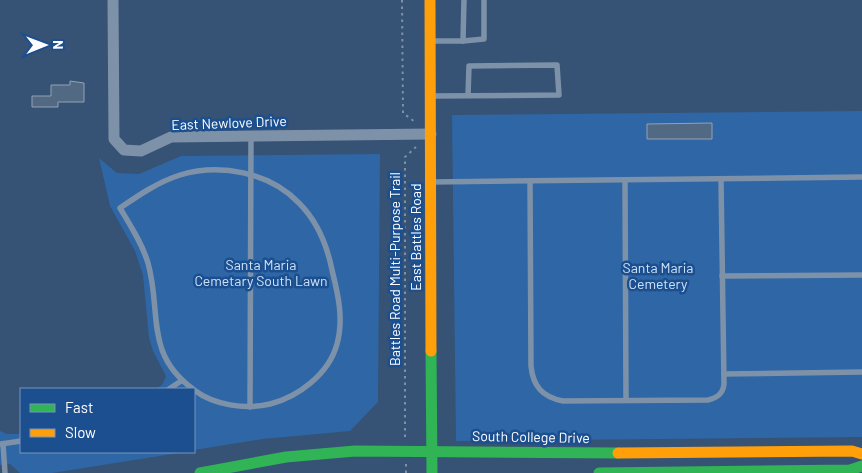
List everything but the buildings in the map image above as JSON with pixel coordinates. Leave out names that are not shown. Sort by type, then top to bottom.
[{"type":"street","name":"East Newlove Drive","points":[[113,0],[114,139],[124,150],[141,151],[171,137],[431,134]]},
{"type":"street","name":"East Battles Road","points":[[430,0],[432,473]]},
{"type":"street","name":"South College Drive","points":[[200,473],[286,457],[355,450],[618,453],[852,452],[862,454]]},
{"type":"street","points":[[599,473],[850,470],[862,466]]},
{"type":"lane","points":[[463,41],[464,0]]},
{"type":"lane","points":[[430,41],[484,39],[484,0]]},
{"type":"lane","points":[[430,96],[468,96],[559,95],[557,65],[469,66],[468,96]]},
{"type":"lane","points":[[250,406],[251,136]]},
{"type":"lane","points":[[191,388],[168,364],[160,346],[148,261],[141,244],[120,208],[146,190],[179,175],[202,170],[226,170],[251,174],[279,187],[299,202],[314,223],[328,249],[339,298],[341,320],[337,345],[327,364],[314,380],[297,393],[282,401],[266,405],[232,405],[214,400],[195,391]]},
{"type":"lane","points":[[431,182],[862,177]]},
{"type":"lane","points":[[530,181],[532,378],[539,389],[547,396],[563,401],[716,399],[724,389],[721,179]]},
{"type":"lane","points":[[625,180],[626,400]]},
{"type":"lane","points":[[722,276],[862,275]]},
{"type":"lane","points":[[724,374],[862,372]]},
{"type":"lane","points":[[171,388],[182,381]]},
{"type":"lane","points":[[4,473],[2,444],[20,441]]},
{"type":"path","points":[[402,0],[403,113],[431,134]]},
{"type":"path","name":"Battles Road Multi-Purpose Trail","points":[[406,473],[405,157],[431,134]]},
{"type":"green space","name":"Santa Maria Cemetery","points":[[862,111],[862,437],[456,441],[452,115]]},
{"type":"green space","name":"Santa Maria Cemetary South Lawn","points":[[380,154],[378,402],[350,431],[263,439],[195,450],[195,388],[157,388],[162,385],[166,376],[153,351],[149,338],[143,275],[135,251],[110,206],[99,158],[117,173],[139,174],[181,156]]},
{"type":"green space","points":[[0,431],[7,434],[20,434],[20,453],[179,453],[52,473],[20,473],[10,464],[0,465]]},
{"type":"traffic: fast","points":[[431,351],[432,473]]},
{"type":"traffic: fast","points":[[200,473],[286,457],[355,451],[618,453]]},
{"type":"traffic: fast","points":[[599,473],[850,470],[862,466]]},
{"type":"traffic: slow","points":[[430,0],[431,351]]},
{"type":"traffic: slow","points":[[618,453],[852,451],[862,454]]}]
